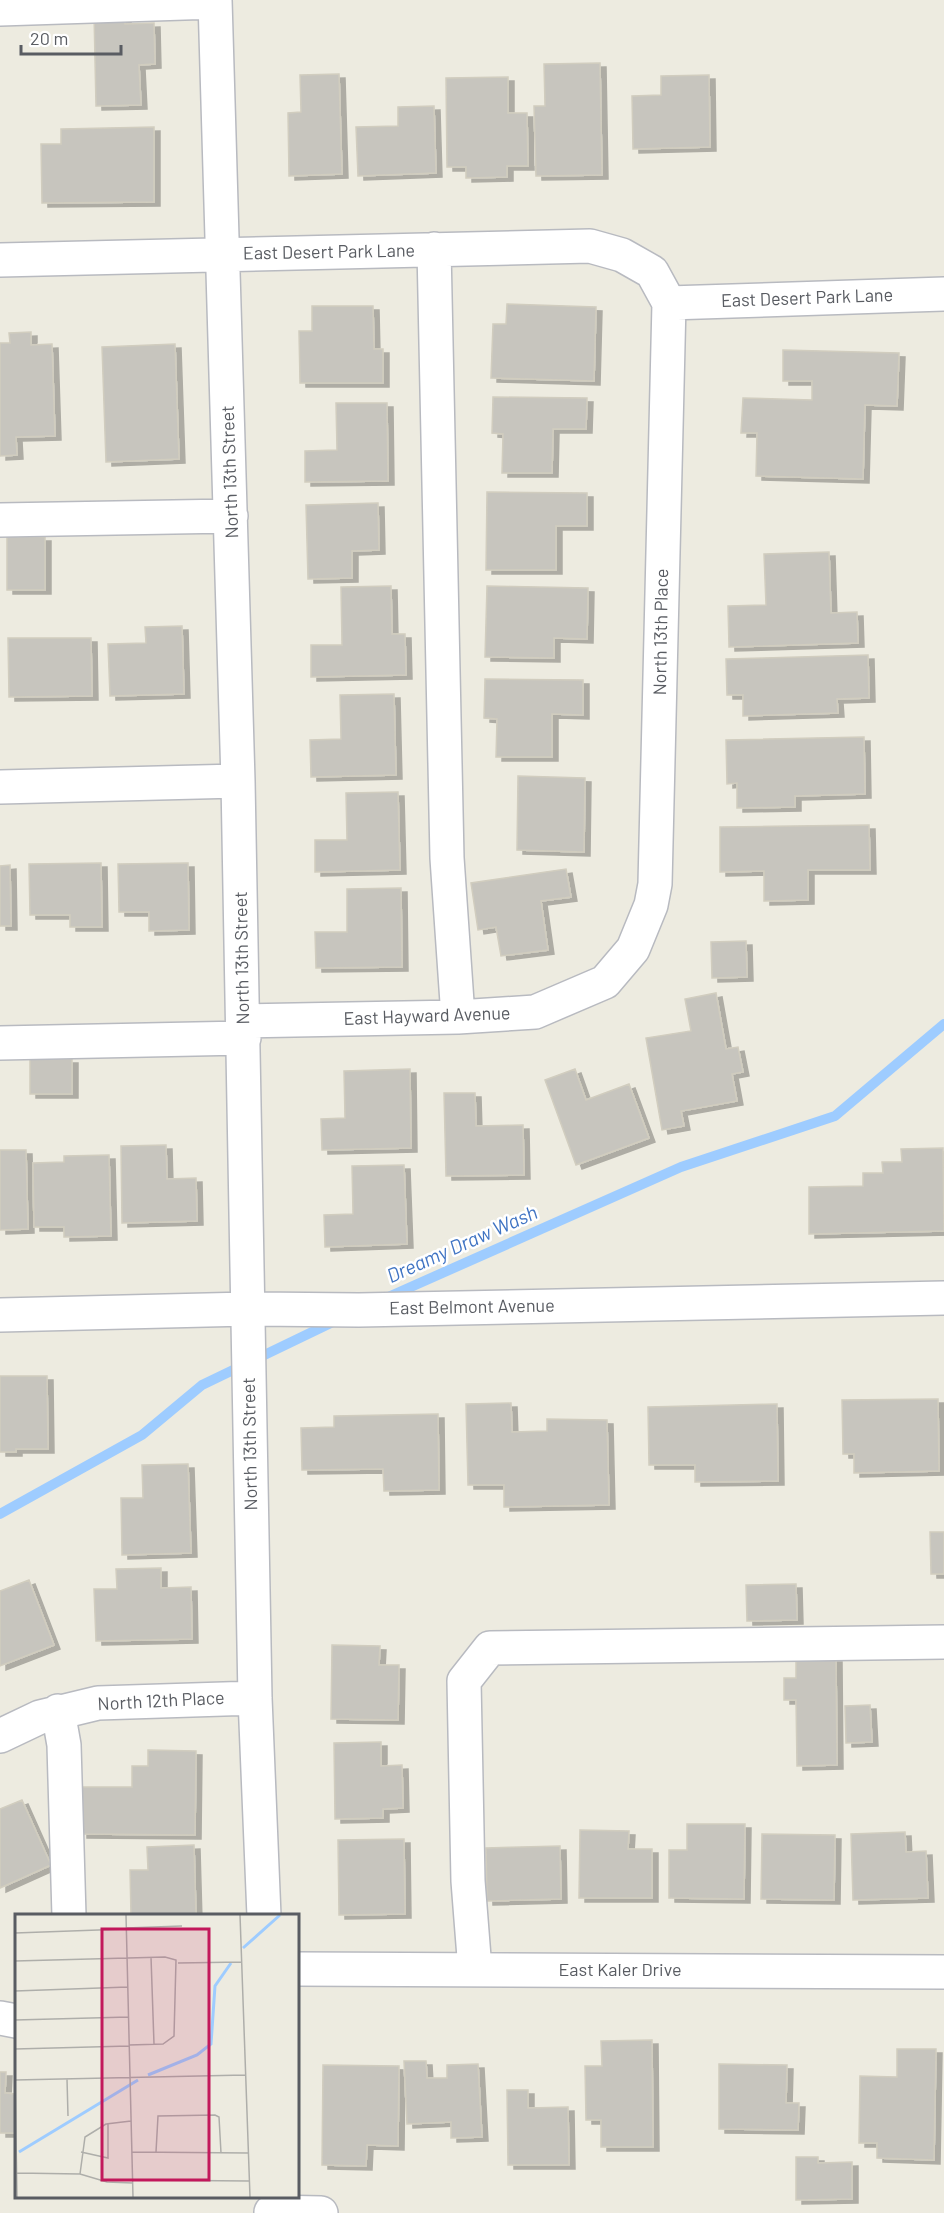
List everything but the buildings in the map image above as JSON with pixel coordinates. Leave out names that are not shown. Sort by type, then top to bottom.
[{"type":"street","points":[[0,9],[215,1]]},
{"type":"street","name":"North 13th Street","points":[[215,1],[244,1029],[255,1698],[264,1914]]},
{"type":"street","name":"East Desert Park Lane","points":[[0,260],[590,246],[622,255],[652,272],[669,303],[944,294]]},
{"type":"street","points":[[434,249],[447,858],[458,1017]]},
{"type":"street","name":"North 13th Place","points":[[605,982],[633,948],[651,905],[654,884],[669,303]]},
{"type":"street","points":[[0,520],[231,516]]},
{"type":"street","points":[[0,787],[238,781]]},
{"type":"street","name":"East Hayward Avenue","points":[[0,1043],[535,1012],[605,982]]},
{"type":"street","name":"East Belmont Avenue","points":[[0,1315],[944,1298]]},
{"type":"street","points":[[475,1970],[468,1881],[464,1682],[490,1648],[944,1642]]},
{"type":"street","name":"North 12th Place","points":[[0,1736],[40,1717],[98,1702],[255,1698]]},
{"type":"street","points":[[58,1711],[64,1745],[69,1914]]},
{"type":"street","name":"East Kaler Drive","points":[[298,1969],[944,1972]]},
{"type":"street","points":[[0,2018],[15,2022]]},
{"type":"street","points":[[271,2207],[321,2213]]},
{"type":"waterway","name":"Dreamy Draw Wash","points":[[386,1298],[681,1167],[835,1116],[944,1024]]},
{"type":"waterway","name":"Dreamy Draw Wash","points":[[0,1514],[142,1435],[202,1385],[337,1320]]}]
